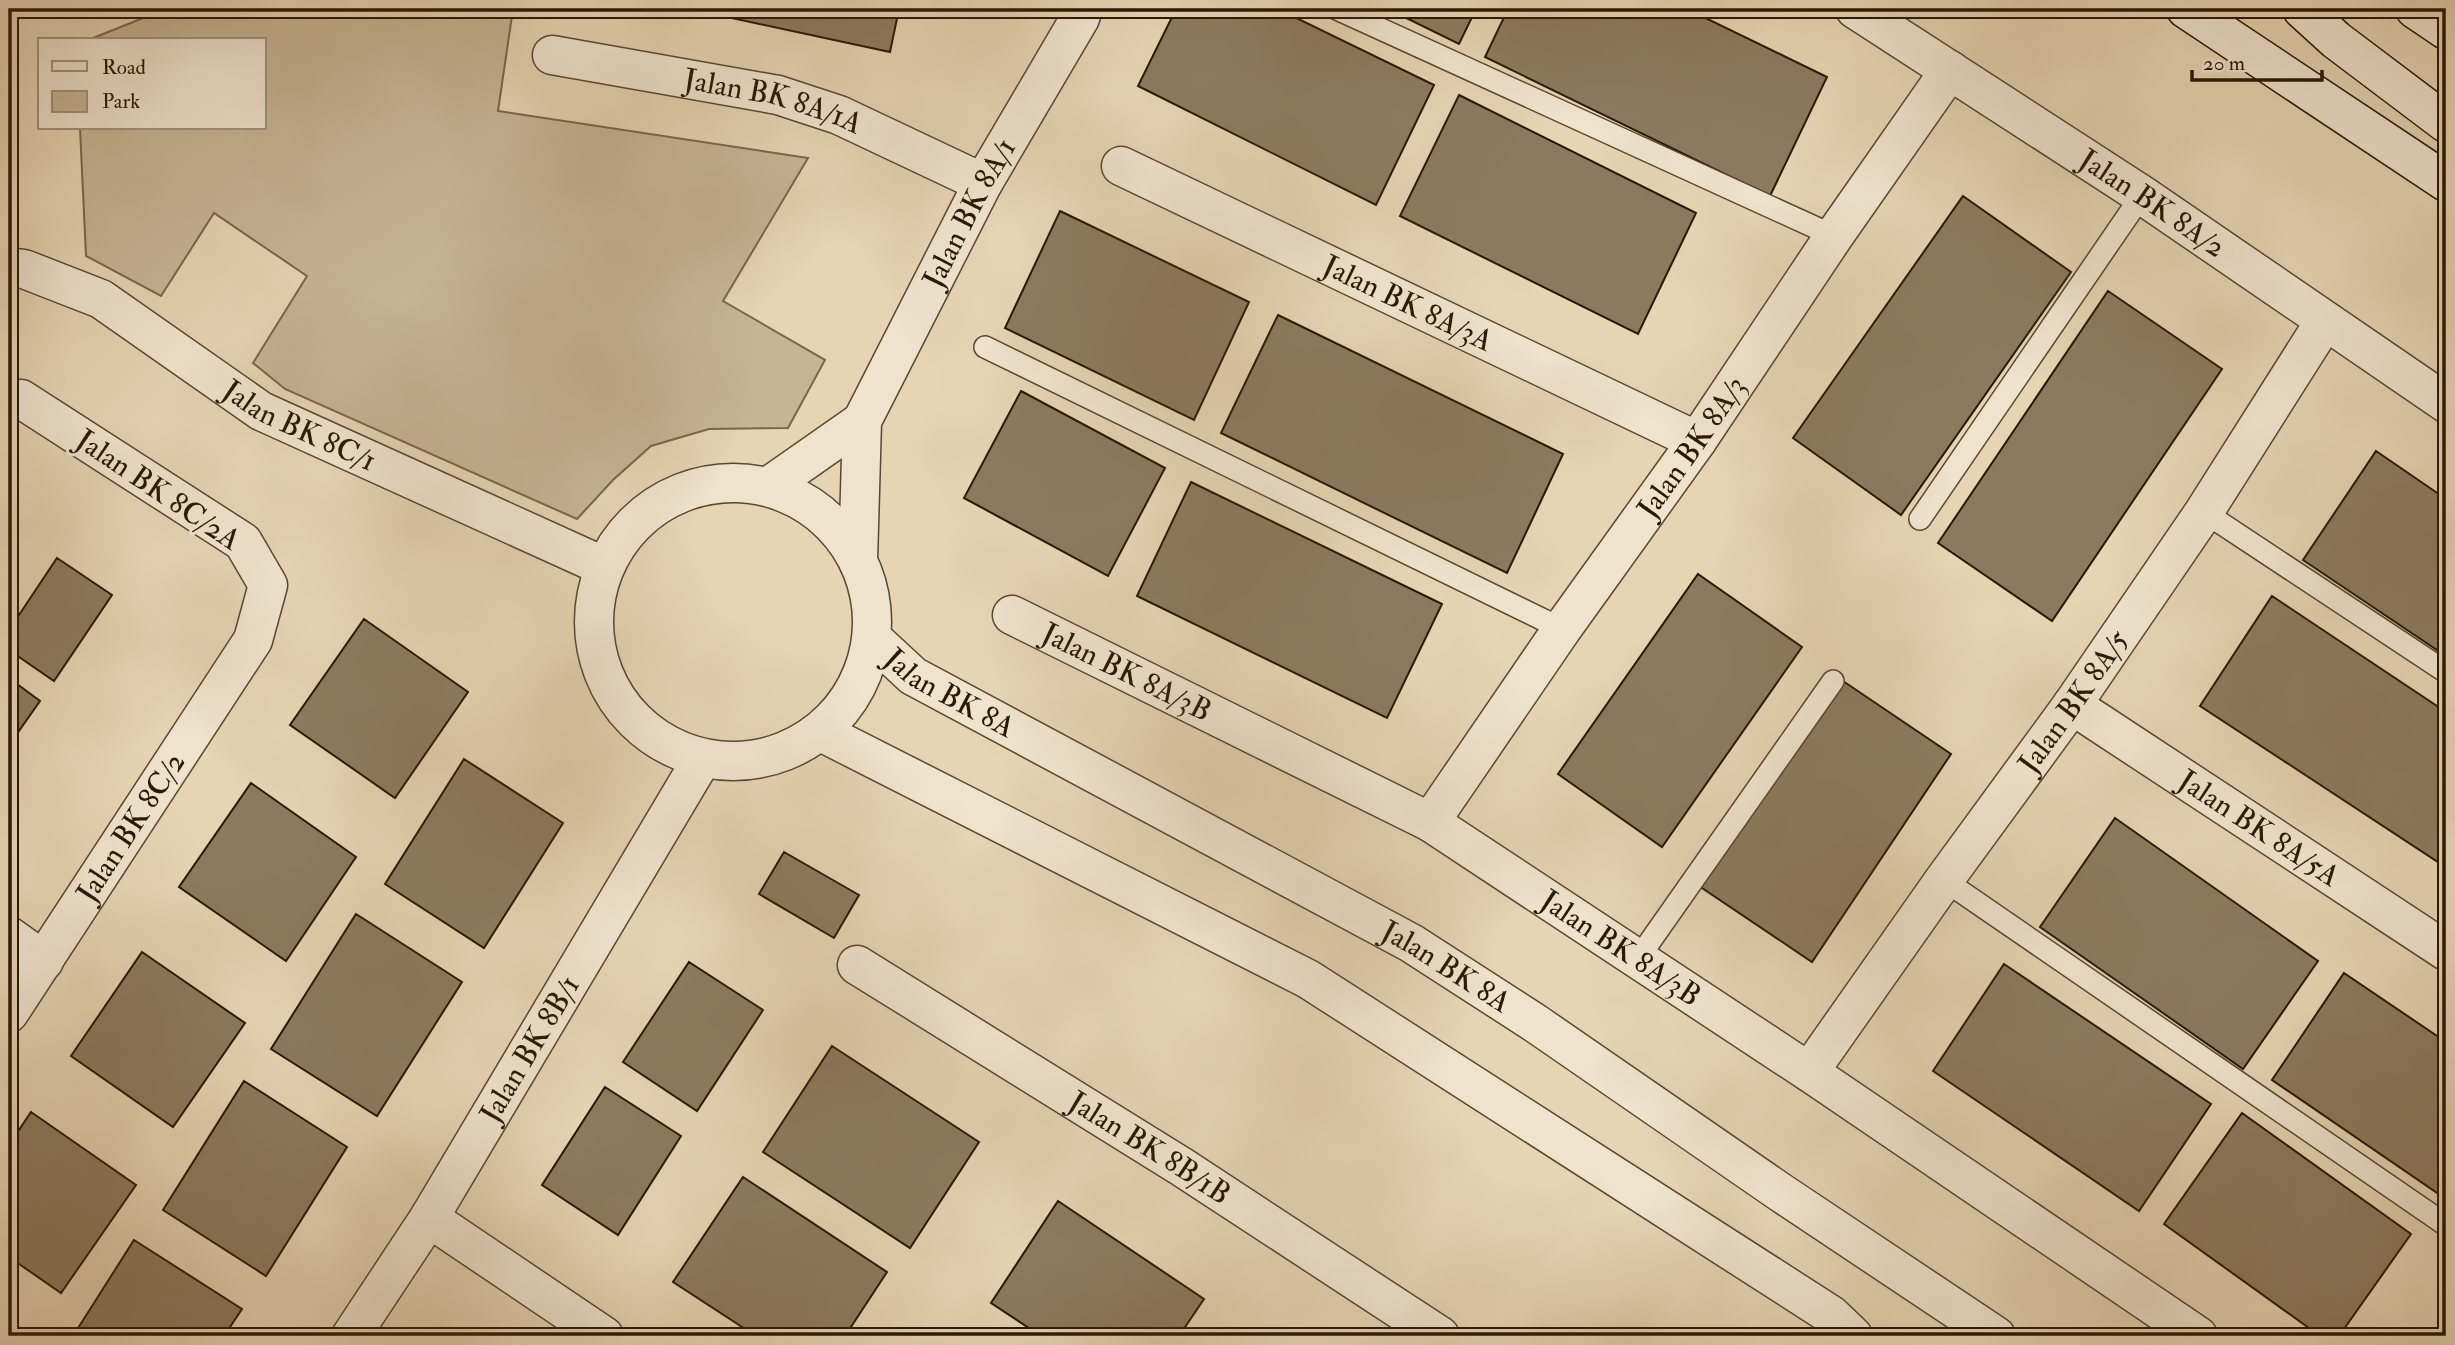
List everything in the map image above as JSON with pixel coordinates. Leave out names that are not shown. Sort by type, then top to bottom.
[{"type":"street","name":"Jalan BK 8A/1","points":[[858,561],[862,421],[983,183],[1083,9]]},
{"type":"street","name":"Jalan BK 8A/2","points":[[1855,9],[2142,195],[2446,403]]},
{"type":"street","points":[[2186,9],[2446,182]]},
{"type":"street","points":[[2302,9],[2336,40],[2438,114],[2446,123]]},
{"type":"street","points":[[2415,9],[2446,30]]},
{"type":"street","name":"Jalan BK 8A/1A","points":[[552,55],[778,95],[839,115],[983,183]]},
{"type":"street","name":"Jalan BK 8A/3","points":[[1430,822],[1562,629],[1697,441],[1834,236],[1950,70]]},
{"type":"street","name":"Jalan BK 8A/3A","points":[[1121,166],[1697,441]]},
{"type":"street","name":"Jalan BK 8C/1","points":[[9,267],[24,269],[101,299],[261,411],[603,566]]},
{"type":"street","name":"Jalan BK 8A/5","points":[[1809,1072],[1944,880],[2072,705],[2204,512],[2325,321]]},
{"type":"street","name":"Jalan BK 8C/2A","points":[[21,399],[243,542],[268,585],[253,640]]},
{"type":"street","name":"Jalan BK 8A/1","points":[[769,486],[862,421]]},
{"type":"street","points":[[729,482],[769,486],[806,502],[836,528],[858,561],[871,599],[872,638],[863,674],[846,705],[821,732],[794,748],[765,759],[733,763],[702,760],[646,733],[607,686],[592,626],[603,566],[624,532],[653,505],[689,487],[729,482]]},
{"type":"street","name":"Jalan BK 8A/3B","points":[[1012,615],[1430,822],[1809,1072],[2198,1336]]},
{"type":"street","name":"Jalan BK 8A","points":[[872,638],[913,676],[1411,943],[1535,1023],[1780,1192],[1996,1336]]},
{"type":"street","name":"Jalan BK 8C/2","points":[[9,1013],[253,640]]},
{"type":"street","name":"Jalan BK 8A/5A","points":[[2072,705],[2446,951]]},
{"type":"street","points":[[821,732],[1308,979],[1831,1315],[1853,1336]]},
{"type":"street","name":"Jalan BK 8B/1","points":[[351,1336],[429,1218],[702,760]]},
{"type":"street","points":[[9,936],[44,961]]},
{"type":"street","name":"Jalan BK 8B/1B","points":[[857,965],[1182,1167],[1440,1336]]},
{"type":"street","points":[[429,1218],[604,1336]]},
{"type":"lane","points":[[1337,9],[1834,236]]},
{"type":"lane","points":[[1920,519],[2142,195]]},
{"type":"lane","points":[[985,347],[1562,629]]},
{"type":"lane","points":[[2204,512],[2446,672]]},
{"type":"lane","points":[[1637,960],[1833,681]]},
{"type":"lane","points":[[1944,880],[2446,1225]]},
{"type":"green space","points":[[155,9],[513,9],[498,111],[808,158],[723,301],[825,360],[788,428],[709,429],[651,446],[613,480],[577,519],[285,389],[253,363],[307,276],[214,213],[161,296],[86,256],[80,130],[266,130],[266,38],[93,38],[156,13]]},
{"type":"building","points":[[690,9],[899,9],[890,52]]},
{"type":"building","points":[[1176,9],[1278,9],[1434,85],[1376,205],[1138,86]]},
{"type":"building","points":[[1388,9],[1476,9],[1459,44]]},
{"type":"building","points":[[1508,9],[1687,9],[1827,77],[1770,196],[1485,57]]},
{"type":"building","points":[[1459,95],[1696,213],[1638,334],[1400,216]]},
{"type":"building","points":[[1963,196],[2071,272],[1901,515],[1793,438]]},
{"type":"building","points":[[1060,211],[1249,302],[1194,420],[1005,328]]},
{"type":"building","points":[[2108,291],[2222,369],[2052,621],[1938,543]]},
{"type":"building","points":[[1278,315],[1563,454],[1507,573],[1221,433]]},
{"type":"building","points":[[1021,391],[1165,468],[1108,576],[964,498]]},
{"type":"building","points":[[2376,451],[2446,499],[2446,656],[2303,560]]},
{"type":"building","points":[[1191,482],[1442,604],[1387,718],[1137,596]]},
{"type":"building","points":[[57,558],[112,595],[54,681],[9,650],[9,630]]},
{"type":"building","points":[[1698,574],[1802,647],[1662,847],[1558,774]]},
{"type":"building","points":[[2272,596],[2446,712],[2446,856],[2441,864],[2200,706]]},
{"type":"building","points":[[364,619],[468,692],[395,798],[290,725]]},
{"type":"building","points":[[9,678],[40,701],[9,745]]},
{"type":"building","points":[[1840,679],[1951,754],[1812,962],[1699,886]]},
{"type":"building","points":[[464,759],[563,823],[484,948],[385,884]]},
{"type":"building","points":[[251,783],[356,857],[286,961],[179,887]]},
{"type":"building","points":[[2115,818],[2318,961],[2243,1069],[2040,927]]},
{"type":"building","points":[[784,852],[859,895],[834,938],[759,894]]},
{"type":"building","points":[[356,914],[462,982],[377,1116],[271,1049]]},
{"type":"building","points":[[142,952],[245,1023],[173,1127],[71,1056]]},
{"type":"building","points":[[689,962],[763,1010],[697,1111],[623,1062]]},
{"type":"building","points":[[2004,964],[2211,1104],[2139,1211],[1933,1071]]},
{"type":"building","points":[[2344,973],[2446,1042],[2446,1199],[2272,1080]]},
{"type":"building","points":[[832,1046],[979,1142],[910,1248],[763,1152]]},
{"type":"building","points":[[244,1081],[347,1147],[266,1276],[163,1210]]},
{"type":"building","points":[[605,1087],[681,1136],[618,1235],[542,1185]]},
{"type":"building","points":[[31,1112],[136,1185],[61,1293],[9,1257],[9,1145]]},
{"type":"building","points":[[2242,1113],[2411,1234],[2339,1336],[2320,1336],[2164,1224]]},
{"type":"building","points":[[743,1177],[887,1272],[845,1336],[756,1336],[673,1282]]},
{"type":"building","points":[[1058,1201],[1204,1299],[1179,1336],[1041,1336],[991,1303]]},
{"type":"building","points":[[134,1240],[242,1309],[224,1336],[73,1336]]}]
